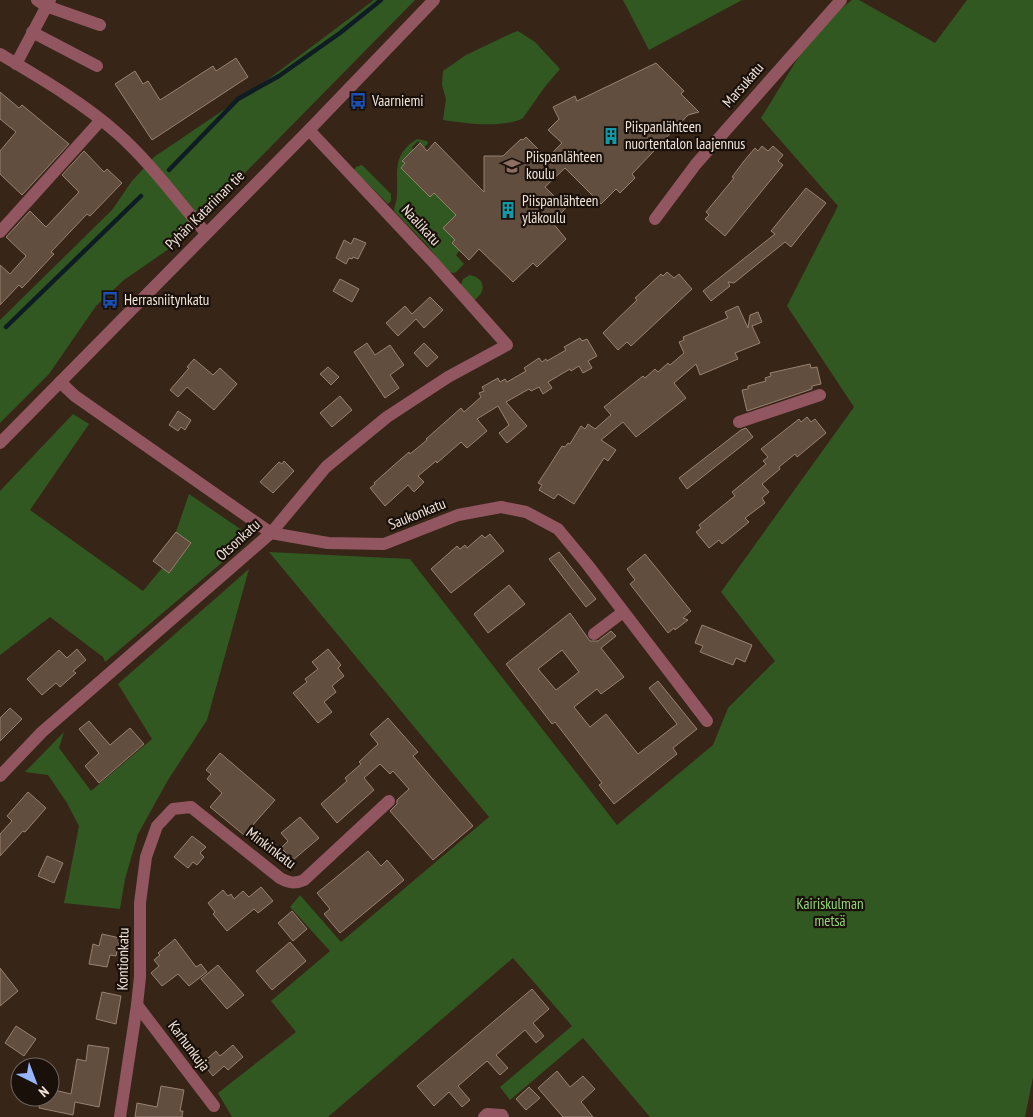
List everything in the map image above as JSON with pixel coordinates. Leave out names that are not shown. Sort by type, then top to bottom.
[{"type":"street","name":"Pyhän Katariinan tie","points":[[0,444],[434,0]]},
{"type":"street","name":"Marsukatu","points":[[655,218],[696,164],[841,0]]},
{"type":"street","points":[[16,64],[44,2],[100,25]]},
{"type":"street","points":[[32,32],[97,66]]},
{"type":"street","points":[[1,56],[101,120],[118,134],[206,233]]},
{"type":"street","points":[[0,232],[101,120]]},
{"type":"street","name":"Naalikatu","points":[[309,130],[507,344]]},
{"type":"street","name":"Otsonkatu","points":[[0,776],[42,732],[271,533],[326,467],[387,417],[448,376],[507,344]]},
{"type":"street","name":"Saukonkatu","points":[[60,382],[75,396],[271,533],[328,544],[384,544],[458,515],[501,507],[526,512],[558,529],[707,721]]},
{"type":"street","points":[[739,422],[820,395]]},
{"type":"street","points":[[594,634],[623,612]]},
{"type":"street","name":"Minkinkatu","points":[[172,809],[191,807],[280,878],[292,883],[298,883],[304,880],[389,801]]},
{"type":"street","name":"Kontionkatu","points":[[120,1117],[140,977],[140,903],[146,857],[157,826],[172,809]]},
{"type":"street","name":"Karhunkuja","points":[[137,1005],[214,1106]]},
{"type":"street","points":[[484,1117],[487,1114],[502,1115],[504,1117]]},
{"type":"green space","points":[[374,0],[415,0],[173,246],[124,280],[96,306],[49,374],[0,423],[0,320],[112,210],[132,181],[154,157],[259,86]]},
{"type":"green space","points":[[623,0],[742,0],[649,50]]},
{"type":"green space","name":"Kairiskulman metsä","points":[[852,0],[859,0],[935,43],[967,0],[1033,0],[1033,1077],[1025,1117],[650,1117],[583,1038],[510,1100],[500,1087],[572,1026],[513,958],[328,1117],[232,1117],[218,1093],[296,1032],[271,1001],[330,951],[290,907],[300,895],[341,942],[489,817],[269,552],[410,559],[617,825],[713,745],[728,708],[775,661],[721,592],[854,407],[787,306],[838,206],[761,118],[817,27]]},
{"type":"green space","points":[[518,31],[535,42],[560,69],[523,118],[495,124],[472,124],[443,120],[446,99],[442,85],[443,71],[466,55]]},
{"type":"green space","points":[[417,139],[427,141],[428,143],[424,148],[418,141],[412,147],[413,150],[402,160],[405,163],[401,168],[409,176],[434,193],[456,215],[443,228],[455,240],[452,243],[460,250],[456,255],[464,264],[455,273],[448,272],[427,245],[394,211],[397,198],[397,171],[400,157],[403,151]]},
{"type":"green space","points":[[362,165],[391,194],[391,201],[388,204],[354,170]]},
{"type":"green space","points":[[470,275],[479,279],[482,286],[481,293],[474,300],[461,285],[463,279]]},
{"type":"green space","points":[[73,414],[89,424],[30,510],[143,591],[162,568],[169,573],[191,544],[176,532],[189,494],[252,537],[105,662],[103,657],[50,617],[0,655],[0,491]]},
{"type":"green space","points":[[249,569],[207,720],[168,780],[138,834],[125,879],[120,909],[64,903],[79,826],[67,803],[48,775],[25,772],[64,732],[59,748],[91,791],[152,739],[118,684]]},
{"type":"building","points":[[236,58],[248,77],[152,140],[115,84],[135,71],[143,84],[148,81],[160,100],[213,66],[216,71]]},
{"type":"building","points":[[656,63],[684,91],[681,94],[699,112],[688,115],[632,174],[635,178],[620,193],[616,189],[601,204],[565,168],[545,187],[566,208],[552,222],[566,239],[537,267],[533,263],[513,282],[479,249],[469,260],[452,243],[455,240],[443,228],[456,215],[434,193],[430,197],[401,168],[405,163],[402,161],[420,143],[427,151],[435,142],[484,192],[484,156],[503,156],[521,139],[523,140],[526,137],[547,158],[562,143],[548,130],[559,119],[553,107],[575,96],[577,101]]},
{"type":"building","points":[[0,92],[19,108],[22,105],[69,144],[22,195],[0,174],[0,151],[16,132],[0,119]]},
{"type":"building","points":[[762,146],[768,151],[773,146],[783,155],[778,161],[783,165],[725,236],[705,219],[709,215],[706,212],[734,178],[732,177],[755,148],[758,151]]},
{"type":"building","points":[[84,151],[104,172],[107,169],[122,183],[90,216],[87,214],[51,252],[54,254],[22,288],[19,285],[0,305],[0,265],[10,274],[26,256],[6,237],[30,211],[46,227],[79,192],[62,175]]},
{"type":"building","points":[[806,188],[826,203],[791,247],[785,242],[734,283],[728,282],[730,286],[711,301],[703,291],[775,234],[771,231]]},
{"type":"building","points":[[354,238],[366,243],[358,259],[349,258],[346,264],[336,258],[344,240],[351,244]]},
{"type":"building","points":[[667,272],[674,278],[679,274],[692,289],[631,346],[627,342],[618,350],[603,333],[637,300],[635,298],[661,274],[663,276]]},
{"type":"building","points":[[340,279],[359,289],[352,302],[333,291]]},
{"type":"building","points":[[430,297],[443,310],[424,328],[416,319],[398,336],[386,323],[405,306],[412,314]]},
{"type":"building","points":[[738,306],[748,328],[750,315],[758,312],[762,322],[752,326],[760,343],[735,353],[738,359],[700,375],[696,364],[674,383],[686,398],[636,437],[623,422],[601,440],[616,450],[608,461],[604,458],[574,504],[558,494],[554,499],[539,490],[542,485],[538,483],[562,446],[565,447],[568,443],[570,444],[581,426],[585,429],[588,424],[595,429],[611,415],[604,407],[643,376],[645,378],[655,369],[658,372],[684,353],[679,342],[684,340],[683,337],[728,318],[725,312]]},
{"type":"building","points":[[580,338],[582,341],[587,339],[597,356],[588,361],[592,368],[583,373],[579,366],[571,371],[570,369],[548,382],[552,388],[543,394],[539,387],[531,391],[529,389],[506,402],[527,426],[507,443],[499,433],[509,425],[498,406],[477,419],[487,431],[467,448],[461,442],[437,463],[436,461],[418,476],[424,482],[414,492],[408,485],[385,506],[370,488],[409,452],[410,454],[427,440],[461,408],[464,412],[481,397],[479,393],[484,391],[482,387],[498,378],[500,382],[505,379],[507,382],[526,371],[524,368],[539,358],[542,362],[546,359],[547,361],[566,350],[564,347]]},
{"type":"building","points":[[367,343],[375,355],[390,345],[404,365],[390,375],[399,388],[385,398],[354,352]]},
{"type":"building","points":[[424,343],[438,357],[427,367],[414,353]]},
{"type":"building","points":[[194,359],[213,375],[220,368],[237,384],[214,410],[187,387],[178,397],[170,390],[189,368],[187,367]]},
{"type":"building","points":[[810,364],[811,368],[817,367],[821,384],[812,386],[812,389],[747,411],[742,390],[748,389],[748,386],[766,381],[765,378],[771,376],[770,373]]},
{"type":"building","points":[[328,367],[339,377],[331,385],[320,374]]},
{"type":"building","points":[[340,396],[352,410],[332,427],[320,413]]},
{"type":"building","points":[[178,411],[191,420],[185,430],[181,427],[178,431],[169,425]]},
{"type":"building","points":[[807,417],[811,422],[815,419],[826,433],[797,457],[795,454],[762,484],[769,492],[762,498],[765,503],[745,518],[749,522],[722,544],[719,540],[709,548],[696,532],[701,528],[699,525],[735,496],[732,492],[766,464],[763,461],[768,457],[761,449],[799,419],[801,422]]},
{"type":"building","points":[[746,428],[753,437],[687,489],[679,478]]},
{"type":"building","points":[[284,461],[294,471],[273,493],[260,482],[279,462],[282,464]]},
{"type":"building","points":[[176,532],[191,543],[169,573],[153,561]]},
{"type":"building","points":[[490,534],[504,551],[451,593],[431,569],[457,546],[460,549],[465,545],[467,548],[482,535],[485,538]]},
{"type":"building","points":[[559,552],[596,599],[586,607],[549,559]]},
{"type":"building","points":[[645,554],[691,611],[683,618],[688,620],[668,633],[630,584],[635,580],[627,569]]},
{"type":"building","points":[[509,585],[525,604],[488,633],[474,614]]},
{"type":"building","points":[[570,613],[590,641],[598,641],[611,631],[616,636],[601,648],[624,677],[601,694],[597,689],[574,707],[590,727],[606,714],[638,754],[677,724],[649,688],[658,681],[697,729],[673,748],[677,754],[614,804],[599,785],[602,783],[555,722],[552,724],[506,664]],"holes":[[[562,650],[579,672],[556,690],[538,669]]]},
{"type":"building","points":[[702,625],[752,645],[745,662],[736,658],[733,665],[700,652],[703,646],[695,643]]},
{"type":"building","points":[[77,649],[86,660],[73,671],[76,673],[60,687],[56,683],[42,695],[27,679],[59,650],[67,658]]},
{"type":"building","points":[[328,649],[341,665],[338,668],[344,676],[332,686],[336,692],[324,702],[332,712],[318,723],[293,693],[307,682],[305,679],[318,669],[312,662]]},
{"type":"building","points":[[10,708],[22,719],[0,741],[0,718]]},
{"type":"building","points":[[388,718],[418,752],[413,756],[473,826],[433,860],[390,811],[397,804],[397,800],[409,789],[393,771],[390,774],[380,764],[364,778],[374,790],[337,823],[321,804],[347,781],[345,778],[361,764],[359,762],[378,744],[370,734]]},
{"type":"building","points":[[89,721],[110,745],[130,728],[144,744],[99,783],[85,766],[99,753],[79,729]]},
{"type":"building","points":[[220,753],[275,800],[244,835],[210,807],[222,793],[207,779],[211,774],[206,770]]},
{"type":"building","points":[[28,792],[46,808],[0,856],[0,834],[12,821],[7,816]]},
{"type":"building","points":[[300,817],[319,838],[293,860],[281,848],[288,841],[281,833]]},
{"type":"building","points":[[192,836],[206,847],[200,853],[204,857],[197,865],[193,862],[188,868],[174,857]]},
{"type":"building","points":[[368,851],[381,866],[387,860],[404,880],[340,933],[324,914],[330,909],[317,893]]},
{"type":"building","points":[[47,856],[63,863],[54,883],[38,876]]},
{"type":"building","points":[[261,887],[273,901],[258,913],[254,909],[227,931],[213,914],[215,912],[208,903],[223,890],[228,896],[231,894],[234,899],[243,891],[249,897]]},
{"type":"building","points":[[292,911],[307,929],[293,941],[278,923]]},
{"type":"building","points":[[102,934],[120,938],[116,956],[110,955],[107,967],[89,964],[93,944],[99,946]]},
{"type":"building","points":[[175,939],[196,967],[201,964],[207,972],[189,986],[178,974],[162,986],[151,973],[159,966],[154,960],[160,955],[158,953]]},
{"type":"building","points":[[290,942],[306,961],[272,990],[256,971]]},
{"type":"building","points":[[218,965],[244,995],[227,1009],[201,979]]},
{"type":"building","points":[[0,968],[18,991],[0,1006]]},
{"type":"building","points":[[532,989],[549,1009],[533,1023],[544,1036],[536,1043],[525,1030],[496,1055],[508,1068],[500,1075],[487,1061],[458,1086],[470,1100],[462,1107],[449,1092],[434,1106],[417,1086]]},
{"type":"building","points":[[102,992],[121,996],[116,1024],[96,1019]]},
{"type":"building","points":[[16,1026],[36,1039],[24,1056],[5,1043]]},
{"type":"building","points":[[88,1045],[109,1048],[99,1107],[75,1102],[73,1115],[39,1108],[60,1107],[60,1091],[71,1094],[77,1059],[86,1061]]},
{"type":"building","points":[[233,1045],[243,1057],[228,1070],[224,1066],[213,1076],[202,1063],[216,1051],[220,1056]]},
{"type":"building","points":[[557,1071],[570,1087],[583,1076],[595,1089],[581,1102],[593,1117],[563,1117],[538,1088]]},
{"type":"building","points":[[161,1086],[184,1090],[180,1111],[183,1111],[182,1117],[135,1117],[137,1103],[157,1107]]},
{"type":"building","points":[[529,1087],[540,1098],[526,1110],[516,1099]]},
{"type":"waterway","points":[[169,170],[238,99],[279,76],[340,33],[381,0]]},
{"type":"waterway","points":[[6,327],[141,196]]},
{"type":"place","name":"Vaarniemi","points":[[358,101]]},
{"type":"place","name":"Piispanlähteen nuortentalon laajennus","points":[[611,136]]},
{"type":"place","name":"Piispanlähteen koulu","points":[[512,166]]},
{"type":"place","name":"Piispanlähteen yläkoulu","points":[[508,210]]},
{"type":"place","name":"Herrasniitynkatu","points":[[110,300]]}]
